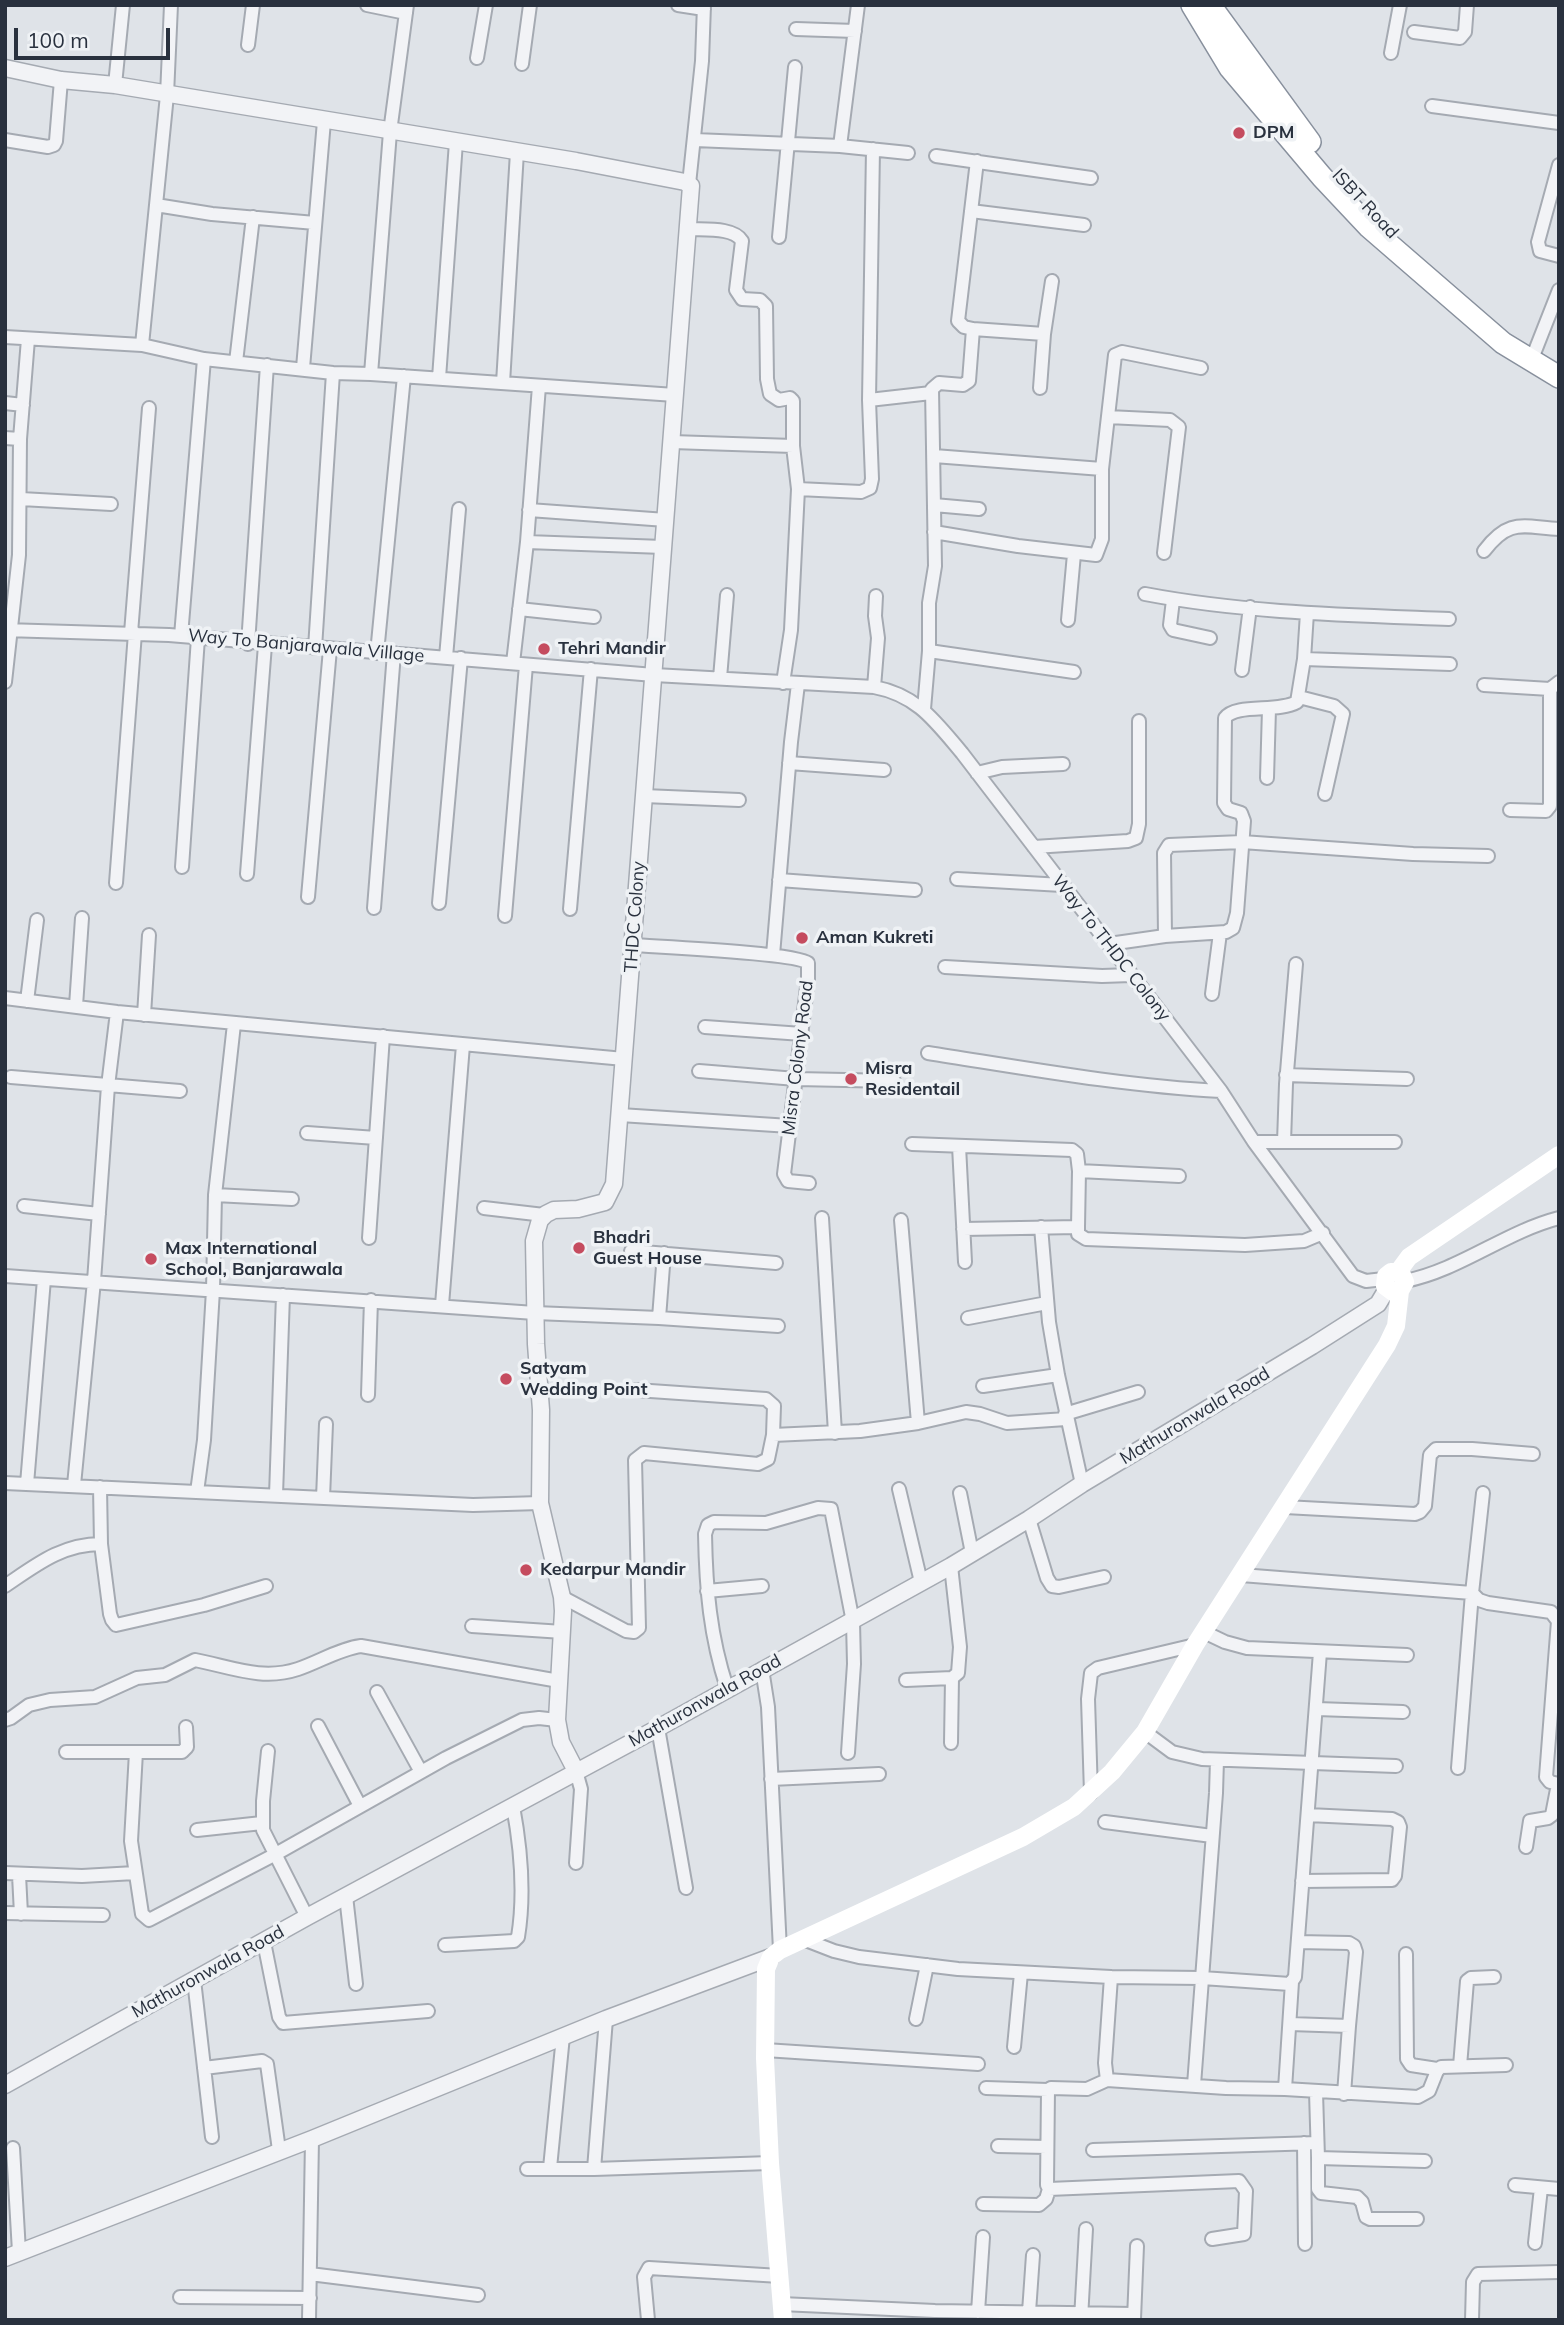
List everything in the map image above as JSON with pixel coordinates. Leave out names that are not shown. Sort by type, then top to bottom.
[{"type":"highway","points":[[1192,5],[1230,68],[1291,130],[1368,227],[1503,343],[1559,377]]},
{"type":"highway","name":"ISBT Road","points":[[1210,5],[1291,130],[1358,201],[1433,273],[1535,351],[1559,364]]},
{"type":"main road","points":[[782,2312],[770,2163],[765,2050],[766,1969],[776,1953],[1023,1837],[1091,1793],[1112,1772],[1145,1732],[1200,1639],[1388,1345],[1396,1326],[1395,1282],[1409,1257],[1559,1155]]},
{"type":"street","points":[[115,85],[123,5]]},
{"type":"street","points":[[142,345],[167,95],[172,5]]},
{"type":"street","points":[[248,45],[253,5]]},
{"type":"street","points":[[367,5],[407,9],[390,132],[371,374]]},
{"type":"street","points":[[477,58],[486,5]]},
{"type":"street","points":[[522,64],[530,5]]},
{"type":"street","points":[[5,68],[61,80],[115,85],[517,152],[690,184],[704,7],[678,5]]},
{"type":"street","points":[[840,146],[858,5]]},
{"type":"street","points":[[1391,53],[1400,5]]},
{"type":"street","points":[[1414,32],[1460,38],[1465,32],[1467,5]]},
{"type":"street","points":[[796,29],[855,31]]},
{"type":"street","points":[[779,237],[795,67]]},
{"type":"street","points":[[5,140],[48,147],[54,145],[61,80]]},
{"type":"street","points":[[1432,106],[1559,123]]},
{"type":"street","points":[[303,369],[324,121]]},
{"type":"street","points":[[695,140],[840,146],[908,153]]},
{"type":"street","points":[[439,378],[456,142]]},
{"type":"street","points":[[798,489],[861,492],[870,488],[872,479],[869,400],[873,149]]},
{"type":"street","points":[[503,383],[517,152]]},
{"type":"street","points":[[936,156],[1091,178]]},
{"type":"street","points":[[977,161],[958,316],[961,324],[973,329],[1044,334]]},
{"type":"street","points":[[1559,165],[1538,242],[1540,251],[1559,256]]},
{"type":"street","name":"THDC Colony","points":[[544,1216],[554,1210],[578,1209],[605,1202],[614,1184],[692,191],[690,184]]},
{"type":"street","points":[[156,205],[315,223]]},
{"type":"street","points":[[971,211],[1084,225]]},
{"type":"street","points":[[236,362],[253,217]]},
{"type":"street","points":[[689,229],[733,233],[740,237],[742,241],[736,290],[742,299],[760,300],[766,306],[767,379],[770,394],[779,400],[790,398],[793,401],[793,446],[798,489],[791,630],[789,763],[773,955]]},
{"type":"street","points":[[1040,388],[1052,281]]},
{"type":"street","points":[[1535,351],[1559,290]]},
{"type":"street","points":[[924,709],[929,651],[928,613],[934,573],[932,393],[936,384],[963,385],[969,381],[973,329]]},
{"type":"street","points":[[5,337],[142,345],[204,359],[333,373],[675,395]]},
{"type":"street","points":[[5,682],[12,554],[21,499],[20,439],[28,339]]},
{"type":"street","points":[[934,532],[1074,554],[1096,555],[1100,547],[1102,469],[1113,360],[1118,353],[1148,356],[1201,368]]},
{"type":"street","points":[[181,636],[204,359]]},
{"type":"street","points":[[248,643],[267,365]]},
{"type":"street","points":[[315,648],[333,373]]},
{"type":"street","points":[[377,653],[404,376]]},
{"type":"street","points":[[505,916],[519,664],[519,609],[539,386]]},
{"type":"street","points":[[869,400],[932,393]]},
{"type":"street","points":[[5,403],[23,405]]},
{"type":"street","points":[[116,883],[149,408]]},
{"type":"street","points":[[1108,417],[1170,421],[1179,427],[1164,553]]},
{"type":"street","points":[[5,438],[20,439]]},
{"type":"street","points":[[672,442],[793,446]]},
{"type":"street","points":[[934,456],[1102,469]]},
{"type":"street","points":[[21,499],[111,504]]},
{"type":"street","points":[[934,505],[979,509]]},
{"type":"street","points":[[446,657],[459,509]]},
{"type":"street","points":[[528,510],[666,520]]},
{"type":"street","points":[[1484,551],[1494,538],[1514,526],[1559,529]]},
{"type":"street","points":[[527,542],[663,547]]},
{"type":"street","points":[[1068,620],[1074,554]]},
{"type":"street","points":[[1145,594],[1173,600],[1307,613],[1449,620]]},
{"type":"street","points":[[720,678],[727,595]]},
{"type":"street","points":[[874,687],[878,638],[876,596]]},
{"type":"street","points":[[1173,600],[1170,625],[1173,630],[1210,638]]},
{"type":"street","points":[[1242,670],[1250,607]]},
{"type":"street","points":[[519,609],[594,617]]},
{"type":"street","points":[[1109,944],[1165,936],[1220,933],[1231,930],[1236,923],[1244,818],[1241,813],[1226,808],[1224,803],[1225,718],[1232,712],[1293,705],[1299,697],[1307,613]]},
{"type":"street","name":"Way To Banjarawala Village","points":[[7,630],[181,636],[654,675]]},
{"type":"street","points":[[182,867],[198,638]]},
{"type":"street","points":[[247,874],[265,645]]},
{"type":"street","points":[[308,897],[330,649]]},
{"type":"street","points":[[929,651],[1074,672]]},
{"type":"street","points":[[374,908],[394,653]]},
{"type":"street","points":[[439,903],[461,658]]},
{"type":"street","points":[[1304,659],[1450,664]]},
{"type":"street","points":[[570,909],[591,669]]},
{"type":"street","points":[[654,675],[791,684]]},
{"type":"street","name":"Way To THDC Colony","points":[[791,684],[874,687],[897,692],[924,709],[978,773],[1221,1091],[1254,1142],[1353,1276],[1366,1281],[1395,1282]]},
{"type":"street","points":[[1484,685],[1554,686],[1549,806],[1546,811],[1510,810]]},
{"type":"street","points":[[1299,697],[1334,706],[1343,714],[1325,794]]},
{"type":"street","points":[[1267,778],[1269,709]]},
{"type":"street","points":[[1034,847],[1128,841],[1136,838],[1139,824],[1139,721]]},
{"type":"street","points":[[789,763],[884,770]]},
{"type":"street","points":[[978,773],[1002,767],[1063,764]]},
{"type":"street","points":[[644,796],[738,800]]},
{"type":"street","points":[[1165,936],[1164,853],[1167,845],[1242,842],[1413,854],[1488,856]]},
{"type":"street","points":[[957,879],[1062,885]]},
{"type":"street","points":[[779,880],[915,890]]},
{"type":"street","points":[[76,1006],[82,918]]},
{"type":"street","points":[[27,1001],[37,920]]},
{"type":"street","points":[[1212,994],[1220,933]]},
{"type":"street","points":[[144,1015],[149,935]]},
{"type":"street","name":"Misra Colony Road","points":[[634,945],[773,955],[802,959],[808,963],[784,1177],[788,1181],[808,1183]]},
{"type":"street","points":[[1284,1142],[1286,1075],[1296,964]]},
{"type":"street","points":[[945,967],[1102,976],[1131,975]]},
{"type":"street","points":[[5,999],[234,1024],[624,1059]]},
{"type":"street","points":[[74,1485],[94,1281],[108,1086],[117,1012]]},
{"type":"street","points":[[197,1492],[204,1440],[213,1290],[215,1195],[234,1024]]},
{"type":"street","points":[[705,1027],[802,1034]]},
{"type":"street","points":[[369,1238],[383,1036]]},
{"type":"street","points":[[442,1305],[463,1045]]},
{"type":"street","points":[[928,1053],[1099,1079],[1221,1091]]},
{"type":"street","points":[[699,1071],[796,1079],[894,1081]]},
{"type":"street","points":[[1286,1075],[1406,1079]]},
{"type":"street","points":[[11,1077],[180,1091]]},
{"type":"street","points":[[620,1115],[790,1126]]},
{"type":"street","points":[[307,1133],[376,1138]]},
{"type":"street","points":[[1254,1142],[1395,1142]]},
{"type":"street","points":[[912,1144],[1072,1150],[1077,1154],[1079,1171],[1078,1234],[1086,1238],[1245,1245],[1304,1241],[1323,1233]]},
{"type":"street","points":[[959,1146],[965,1262]]},
{"type":"street","points":[[1079,1171],[1179,1176]]},
{"type":"street","points":[[215,1195],[292,1199]]},
{"type":"street","points":[[24,1206],[99,1214]]},
{"type":"street","points":[[484,1208],[544,1216]]},
{"type":"street","points":[[544,1216],[540,1220],[534,1241],[541,1410],[540,1503],[562,1597],[564,1632],[557,1720],[561,1742],[576,1771],[581,1789],[576,1863]]},
{"type":"street","points":[[1395,1282],[1430,1276],[1527,1228],[1559,1218]]},
{"type":"street","points":[[822,1219],[835,1433]]},
{"type":"street","points":[[901,1220],[918,1423]]},
{"type":"street","points":[[1041,1227],[1047,1303],[1058,1376],[1082,1484]]},
{"type":"street","points":[[963,1229],[1078,1227]]},
{"type":"street","points":[[631,1251],[776,1263]]},
{"type":"street","points":[[659,1318],[664,1254]]},
{"type":"street","points":[[5,1276],[778,1326]]},
{"type":"street","points":[[27,1484],[44,1279]]},
{"type":"street","name":"Mathuronwala Road","points":[[5,2085],[345,1896],[853,1622],[951,1566],[1378,1304],[1395,1282]]},
{"type":"street","points":[[276,1495],[282,1295]]},
{"type":"street","points":[[368,1395],[371,1300]]},
{"type":"street","points":[[968,1318],[1047,1303]]},
{"type":"street","points":[[983,1386],[1058,1376]]},
{"type":"street","points":[[562,1597],[615,1627],[637,1631],[635,1460],[644,1453],[762,1464],[768,1459],[773,1435],[774,1406],[766,1399],[636,1390]]},
{"type":"street","points":[[773,1435],[835,1433],[918,1423],[965,1412],[980,1413],[1007,1423],[1065,1417],[1138,1392]]},
{"type":"street","points":[[323,1497],[326,1424]]},
{"type":"street","points":[[1285,1507],[1415,1514],[1425,1506],[1430,1455],[1436,1449],[1533,1454]]},
{"type":"street","points":[[5,1483],[473,1505],[540,1503]]},
{"type":"street","points":[[100,1487],[101,1544],[110,1614],[116,1625],[204,1605],[266,1586]]},
{"type":"street","points":[[899,1489],[921,1583]]},
{"type":"street","points":[[960,1493],[972,1553]]},
{"type":"street","points":[[1458,1768],[1483,1493]]},
{"type":"street","points":[[727,1688],[715,1652],[706,1591],[705,1534],[708,1525],[714,1522],[765,1523],[818,1508],[829,1508],[834,1513],[853,1622],[854,1664],[848,1754]]},
{"type":"street","points":[[1030,1519],[1047,1578],[1052,1586],[1059,1587],[1104,1577]]},
{"type":"street","points":[[5,1586],[63,1550],[87,1544],[101,1544]]},
{"type":"street","points":[[951,1566],[960,1647],[959,1669],[952,1678],[951,1743]]},
{"type":"street","points":[[1241,1575],[1472,1593],[1479,1601],[1546,1610],[1556,1616],[1558,1621],[1546,1777],[1550,1782],[1559,1784],[1552,1815],[1530,1821],[1526,1847]]},
{"type":"street","points":[[706,1591],[762,1586]]},
{"type":"street","points":[[472,1626],[564,1632]]},
{"type":"street","points":[[1091,1793],[1088,1699],[1091,1673],[1098,1668],[1200,1639],[1247,1648],[1408,1655]]},
{"type":"street","points":[[5,1720],[29,1705],[50,1700],[95,1697],[137,1678],[165,1675],[195,1660],[233,1670],[274,1675],[299,1669],[346,1649],[360,1646],[384,1648],[559,1681]]},
{"type":"street","points":[[1285,2089],[1320,1652]]},
{"type":"street","points":[[13,2148],[12,2255],[312,2139],[563,2036],[776,1953],[768,1707],[762,1669]]},
{"type":"street","points":[[906,1680],[952,1678]]},
{"type":"street","points":[[377,1692],[421,1772]]},
{"type":"street","points":[[1317,1709],[1403,1712]]},
{"type":"street","points":[[136,1752],[131,1841],[142,1914],[149,1920],[274,1856],[421,1772],[522,1720],[557,1720]]},
{"type":"street","points":[[318,1726],[360,1806]]},
{"type":"street","points":[[66,1752],[184,1751],[187,1748],[186,1727]]},
{"type":"street","points":[[658,1728],[686,1888]]},
{"type":"street","points":[[1145,1732],[1172,1752],[1202,1759],[1396,1766]]},
{"type":"street","points":[[268,1751],[262,1823],[274,1856],[307,1917]]},
{"type":"street","points":[[1194,2085],[1217,1760]]},
{"type":"street","points":[[771,1779],[879,1774]]},
{"type":"street","points":[[445,1945],[514,1941],[518,1937],[521,1869],[513,1806]]},
{"type":"street","points":[[1302,1881],[1392,1880],[1395,1876],[1400,1827],[1398,1822],[1392,1819],[1308,1815]]},
{"type":"street","points":[[1105,1822],[1212,1836]]},
{"type":"street","points":[[197,1830],[262,1823]]},
{"type":"street","points":[[5,1873],[135,1873]]},
{"type":"street","points":[[19,1875],[21,1914]]},
{"type":"street","points":[[345,1896],[356,1984]]},
{"type":"street","points":[[5,1913],[103,1915]]},
{"type":"street","points":[[803,1939],[859,1957],[928,1965],[1020,1973],[1202,1978],[1287,1984],[1292,1982]]},
{"type":"street","points":[[264,1942],[279,2017],[283,2023],[428,2011]]},
{"type":"street","points":[[1298,1942],[1349,1943],[1354,1946],[1356,1952],[1345,2094]]},
{"type":"street","points":[[1406,1954],[1407,2059],[1411,2065],[1437,2069],[1506,2065]]},
{"type":"street","points":[[916,2019],[928,1965]]},
{"type":"street","points":[[1014,2047],[1020,1973]]},
{"type":"street","points":[[1107,2080],[1105,2063],[1111,1977]]},
{"type":"street","points":[[1461,2066],[1467,1981],[1471,1978],[1494,1977]]},
{"type":"street","points":[[194,1980],[212,2137]]},
{"type":"street","points":[[594,2169],[606,2019]]},
{"type":"street","points":[[1290,2024],[1349,2026]]},
{"type":"street","points":[[550,2168],[563,2036]]},
{"type":"street","points":[[765,2050],[978,2064]]},
{"type":"street","points":[[204,2068],[262,2061],[267,2064],[279,2150]]},
{"type":"street","points":[[986,2088],[1092,2088],[1107,2080],[1163,2085],[1423,2096],[1432,2087],[1437,2069]]},
{"type":"street","points":[[983,2204],[1039,2205],[1046,2199],[1049,2189],[1048,2090]]},
{"type":"street","points":[[1305,2245],[1316,2092]]},
{"type":"street","points":[[309,2320],[312,2139]]},
{"type":"street","points":[[1093,2150],[1311,2143]]},
{"type":"street","points":[[1311,2143],[1318,2158],[1318,2189],[1321,2193],[1357,2197],[1370,2220],[1417,2219]]},
{"type":"street","points":[[998,2146],[1047,2147]]},
{"type":"street","points":[[1318,2158],[1425,2161]]},
{"type":"street","points":[[527,2169],[770,2163]]},
{"type":"street","points":[[1049,2189],[1239,2181],[1245,2191],[1244,2234],[1212,2239]]},
{"type":"street","points":[[1515,2185],[1559,2189]]},
{"type":"street","points":[[1535,2243],[1541,2188]]},
{"type":"street","points":[[1081,2317],[1086,2229]]},
{"type":"street","points":[[978,2312],[983,2237]]},
{"type":"street","points":[[782,2312],[1029,2312],[1081,2317],[1134,2317],[1137,2246]]},
{"type":"street","points":[[1029,2312],[1033,2255]]},
{"type":"street","points":[[648,2320],[644,2277],[649,2268],[780,2276]]},
{"type":"street","points":[[1472,2320],[1473,2282],[1478,2274],[1559,2272]]},
{"type":"street","points":[[310,2274],[478,2295]]},
{"type":"street","points":[[180,2297],[310,2298]]},
{"type":"place","name":"DPM","points":[[1239,133]]},
{"type":"place","name":"Tehri Mandir","points":[[544,649]]},
{"type":"place","name":"Aman Kukreti","points":[[802,938]]},
{"type":"place","name":"Misra Residentail","points":[[851,1079]]},
{"type":"place","name":"Bhadri Guest House","points":[[579,1248]]},
{"type":"place","name":"Max International School, Banjarawala","points":[[151,1259]]},
{"type":"place","name":"Satyam Wedding Point","points":[[506,1379]]},
{"type":"place","name":"Kedarpur Mandir","points":[[526,1570]]}]
